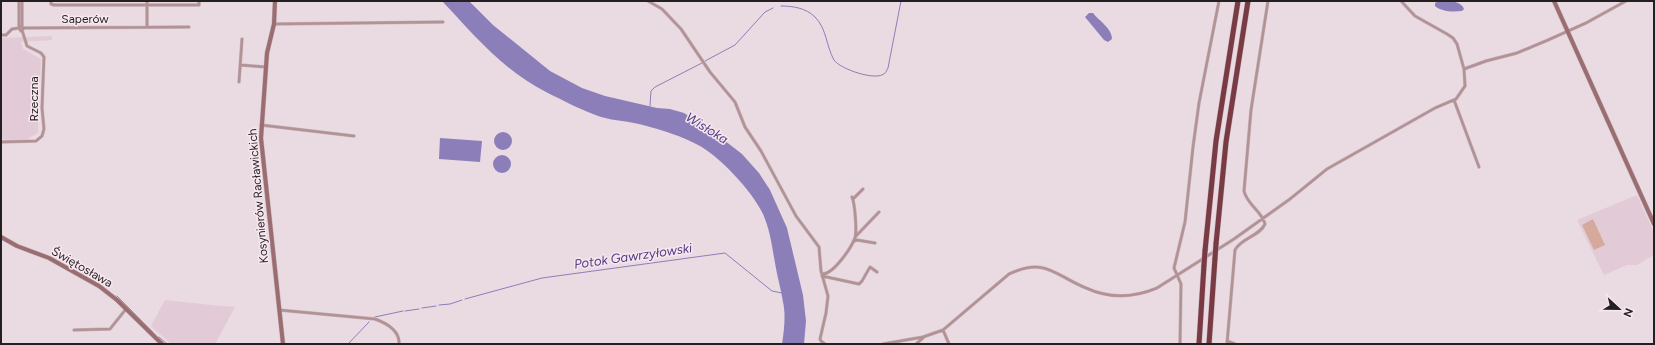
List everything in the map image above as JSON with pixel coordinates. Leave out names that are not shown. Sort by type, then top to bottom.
[{"type":"highway","points":[[1199,344],[1205,251],[1215,146],[1238,1]]},
{"type":"highway","points":[[1209,344],[1216,244],[1226,142],[1248,1]]},
{"type":"street","points":[[19,1],[21,28]]},
{"type":"street","points":[[21,28],[22,1]]},
{"type":"street","points":[[50,1],[51,4],[54,5],[199,5],[199,1]]},
{"type":"street","points":[[147,1],[147,27]]},
{"type":"street","name":"Kosynierów Racławickich","points":[[275,1],[274,24],[265,67],[261,125],[262,150],[283,344]]},
{"type":"street","points":[[648,1],[662,9],[678,25],[710,72],[735,102],[745,127],[761,151],[796,216],[819,248],[822,275],[828,296],[820,339],[825,344]]},
{"type":"street","points":[[1180,344],[1181,284],[1174,268],[1185,222],[1192,148],[1199,103],[1219,1]]},
{"type":"street","points":[[1235,344],[1227,342],[1235,250],[1239,244],[1264,227],[1263,218],[1246,200],[1244,192],[1251,110],[1268,1]]},
{"type":"street","points":[[883,344],[923,337],[943,330],[1009,274],[1020,269],[1034,266],[1047,268],[1085,288],[1102,294],[1119,297],[1147,293],[1234,239],[1290,199],[1327,169],[1435,108],[1454,100],[1465,86],[1464,68],[1457,44],[1453,38],[1415,16],[1401,1]]},
{"type":"street","points":[[1554,1],[1654,224]]},
{"type":"street","points":[[1464,68],[1517,53],[1568,32],[1626,1]]},
{"type":"street","points":[[274,24],[443,22]]},
{"type":"street","name":"Saperów","points":[[1,36],[6,35],[14,28],[189,27]]},
{"type":"street","name":"Rzeczna","points":[[1,142],[36,141],[40,139],[43,133],[42,108],[44,58],[41,53],[27,46],[21,28]]},
{"type":"street","points":[[240,82],[242,39]]},
{"type":"street","points":[[241,65],[265,67]]},
{"type":"street","points":[[1454,100],[1479,167]]},
{"type":"street","points":[[261,125],[354,136]]},
{"type":"street","points":[[855,237],[853,198],[862,189]]},
{"type":"street","points":[[822,275],[828,274],[831,271],[846,252],[855,237],[879,212]]},
{"type":"street","name":"Świętosława","points":[[1,237],[17,246],[49,258],[87,279],[111,295],[162,344]]},
{"type":"street","points":[[853,241],[857,240],[875,243]]},
{"type":"street","points":[[822,275],[859,284],[870,267],[878,272]]},
{"type":"street","points":[[74,330],[110,329],[126,309]]},
{"type":"street","points":[[279,310],[375,319],[385,324],[396,333],[400,340],[399,344]]},
{"type":"street","points":[[943,330],[949,344]]},
{"type":"street","points":[[916,344],[923,337]]},
{"type":"shaded area","points":[[52,36],[52,40],[21,42],[23,49],[41,59],[40,82],[36,83],[36,88],[39,89],[38,133],[27,139],[4,140],[1,137],[1,38]]},
{"type":"shaded area","points":[[1637,195],[1654,233],[1654,255],[1637,265],[1627,265],[1604,275],[1577,220]]},
{"type":"shaded area","points":[[1593,219],[1605,245],[1594,250],[1582,225]]},
{"type":"shaded area","points":[[165,300],[235,307],[215,344],[171,344],[151,326]]},
{"type":"water","name":"Wisłoka","points":[[442,1],[469,1],[493,25],[550,71],[582,88],[605,96],[684,113],[711,130],[742,154],[759,173],[770,190],[787,228],[803,295],[806,321],[804,344],[782,344],[784,307],[770,238],[763,214],[744,186],[717,158],[700,146],[686,139],[643,125],[594,115],[531,84],[490,51]]},
{"type":"water","points":[[1439,1],[1450,1],[1457,3],[1464,9],[1462,11],[1448,11],[1441,9],[1435,6],[1435,3]]},
{"type":"water","points":[[1089,13],[1093,13],[1108,28],[1112,39],[1108,42],[1104,40],[1085,17]]},
{"type":"water","points":[[503,132],[509,135],[512,141],[509,147],[503,150],[497,147],[494,141],[497,135]]},
{"type":"water","points":[[440,138],[482,141],[480,162],[439,159]]},
{"type":"water","points":[[502,155],[508,158],[511,164],[508,170],[502,173],[496,170],[493,164],[496,158]]},
{"type":"waterway","points":[[781,6],[790,6],[808,11],[815,17],[822,27],[831,55],[838,64],[859,73],[874,76],[885,73],[888,68],[901,1]]},
{"type":"waterway","points":[[705,61],[735,45],[765,12],[773,8]]},
{"type":"waterway","points":[[650,106],[651,91],[655,87],[702,63]]},
{"type":"waterway","name":"Potok Gawrzyłowski","points":[[465,299],[542,278],[725,253],[772,291],[782,293]]},
{"type":"waterway","name":"Potok Gawrzyłowski","points":[[117,296],[153,332]]},
{"type":"waterway","name":"Potok Gawrzyłowski","points":[[439,305],[450,304],[462,300]]},
{"type":"waterway","name":"Potok Gawrzyłowski","points":[[422,308],[436,306]]},
{"type":"waterway","name":"Potok Gawrzyłowski","points":[[405,311],[419,309]]},
{"type":"waterway","name":"Potok Gawrzyłowski","points":[[375,317],[403,311]]},
{"type":"waterway","name":"Potok Gawrzyłowski","points":[[348,344],[369,322]]},
{"type":"waterway","name":"Potok Gawrzyłowski","points":[[159,337],[167,344]]}]
